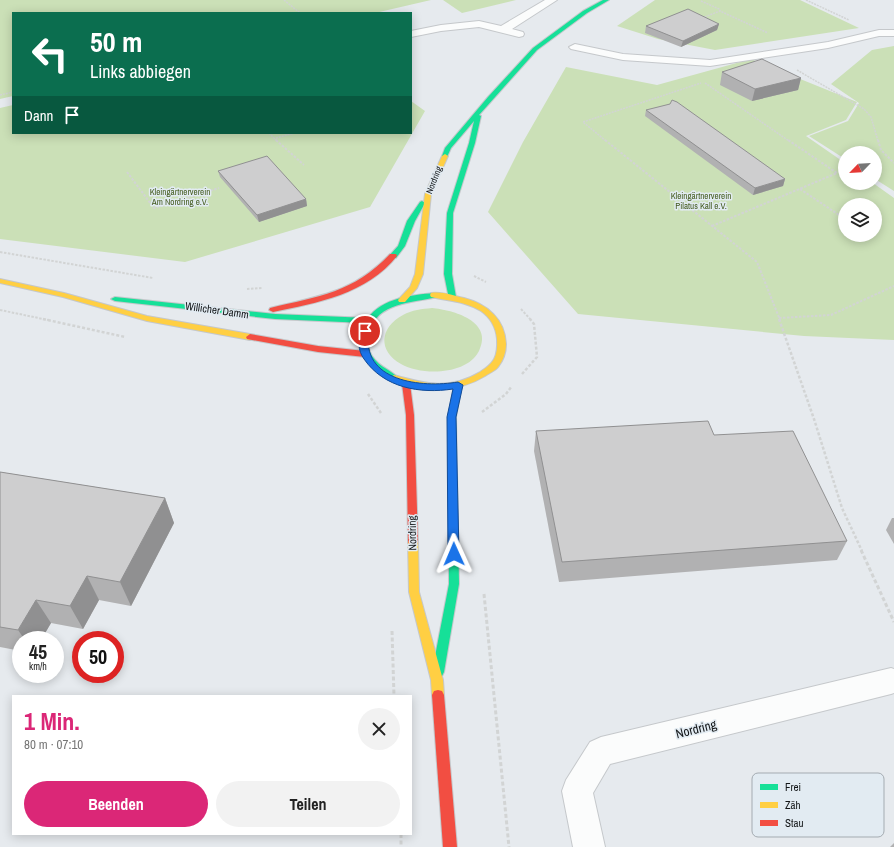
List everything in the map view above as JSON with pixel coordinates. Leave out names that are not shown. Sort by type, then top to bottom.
[{"type":"main road","name":"Nordring","points":[[402,300],[413,288],[419,274],[428,194],[448,148],[490,98],[535,49],[585,12],[606,0]]},
{"type":"main road","name":"Nordring","points":[[452,297],[448,274],[450,213],[472,143],[478,114]]},
{"type":"main road","points":[[252,315],[339,293],[360,284],[375,274],[397,252],[403,242],[410,224],[428,194]]},
{"type":"main road","name":"Willicher Damm","points":[[0,281],[64,295],[147,318],[318,349],[365,354]]},
{"type":"main road","name":"Willicher Damm","points":[[64,295],[157,302],[252,315],[328,322],[370,321]]},
{"type":"main road","points":[[434,295],[452,297],[471,302],[487,311],[499,323],[504,337],[502,352],[494,366],[479,377],[458,385],[441,388],[423,388],[406,384],[387,377],[374,367],[365,354],[363,343],[365,331],[370,321],[384,309],[402,300],[434,295]]},
{"type":"main road","name":"Nordring","points":[[406,384],[410,415],[414,592],[437,680],[450,847]]},
{"type":"main road","name":"Nordring","points":[[437,680],[454,584],[452,417],[458,385]]},
{"type":"street","name":"Nordring","points":[[589,847],[577,791],[602,752],[891,681]]},
{"type":"lane","points":[[504,29],[552,0]]},
{"type":"lane","points":[[412,34],[440,28],[479,24],[504,29],[519,34]]},
{"type":"lane","points":[[575,47],[624,57],[710,63],[828,45],[879,33],[894,33]]},
{"type":"path","points":[[284,0],[299,12]]},
{"type":"path","points":[[701,0],[719,9],[720,11],[804,49]]},
{"type":"path","points":[[806,0],[879,33]]},
{"type":"path","points":[[698,19],[720,11]]},
{"type":"path","points":[[795,69],[864,109],[871,117],[881,150],[894,163]]},
{"type":"path","points":[[711,80],[583,122],[757,262],[779,318],[814,419],[842,508],[894,622]]},
{"type":"path","points":[[704,82],[837,173],[712,226]]},
{"type":"path","points":[[0,95],[12,92]]},
{"type":"path","points":[[270,134],[304,165]]},
{"type":"path","points":[[276,139],[291,134]]},
{"type":"path","points":[[127,172],[154,208],[219,188]]},
{"type":"path","points":[[800,188],[838,214]]},
{"type":"path","points":[[0,252],[155,279]]},
{"type":"path","points":[[779,318],[831,315],[893,287]]},
{"type":"path","points":[[240,289],[263,288]]},
{"type":"path","points":[[366,390],[382,415]]},
{"type":"path","points":[[484,593],[509,847]]},
{"type":"path","points":[[400,835],[401,847]]},
{"type":"green space","points":[[0,0],[431,0],[379,12],[12,12],[12,96],[0,99]]},
{"type":"green space","points":[[443,0],[516,0],[462,13]]},
{"type":"green space","points":[[655,0],[800,0],[859,28],[715,50],[658,39],[617,26]]},
{"type":"green space","points":[[894,46],[894,191],[882,183],[882,146],[838,146],[838,155],[809,136],[848,121],[859,103],[831,84],[872,50]]},
{"type":"green space","name":"Kleingärtnerverein Pilatus Kall e.V.","points":[[751,59],[857,102],[846,120],[806,136],[838,158],[838,190],[882,189],[894,198],[894,340],[804,336],[578,314],[488,212],[523,142],[566,67],[657,85]]},
{"type":"green space","name":"Kleingärtnerverein Am Nordring e.V.","points":[[412,102],[425,111],[412,134]]},
{"type":"green space","name":"Kleingärtnerverein Am Nordring e.V.","points":[[12,105],[12,134],[412,134],[370,207],[185,262],[0,239],[0,108]]},
{"type":"green space","points":[[432,308],[450,311],[469,319],[481,332],[482,341],[479,351],[473,359],[465,365],[455,369],[443,371],[420,370],[401,364],[393,359],[388,353],[384,340],[389,326],[395,320],[410,312]]},
{"type":"building","points":[[688,9],[719,24],[683,41],[646,26]]},
{"type":"building","points":[[762,59],[801,78],[755,89],[722,72]]},
{"type":"building","points":[[672,100],[677,102],[785,179],[755,188],[646,110],[670,104]]},
{"type":"building","points":[[267,156],[306,199],[257,215],[218,171]]},
{"type":"building","points":[[708,421],[714,435],[793,431],[847,541],[562,562],[536,431]]},
{"type":"building","points":[[0,472],[165,498],[120,582],[87,576],[70,606],[36,600],[18,630],[0,627]]},
{"type":"traffic: fast","points":[[445,156],[448,148],[490,98],[535,49],[585,12],[607,0]]},
{"type":"traffic: fast","points":[[452,297],[448,274],[450,213],[472,143],[478,116]]},
{"type":"traffic: fast","points":[[393,256],[401,246],[411,221],[422,203]]},
{"type":"traffic: fast","points":[[394,378],[383,372],[368,356],[364,347],[366,327],[383,309],[395,303],[408,299],[434,295]]},
{"type":"traffic: fast","points":[[115,299],[307,319],[371,321]]},
{"type":"traffic: fast","points":[[438,672],[454,584],[452,417],[458,385]]},
{"type":"traffic: slow","points":[[402,300],[413,288],[419,274],[428,194],[445,156]]},
{"type":"traffic: slow","points":[[0,281],[64,295],[147,318],[250,337]]},
{"type":"traffic: slow","points":[[394,378],[417,385],[441,387],[464,383],[494,366],[499,358],[501,336],[498,325],[485,310],[466,301],[434,295]]},
{"type":"traffic: slow","points":[[413,541],[414,592],[437,680],[438,695]]},
{"type":"traffic: jam","points":[[273,310],[306,303],[353,287],[381,268],[393,256]]},
{"type":"traffic: jam","points":[[250,337],[318,349],[365,354]]},
{"type":"traffic: jam","points":[[406,384],[410,415],[413,541]]},
{"type":"traffic: jam","points":[[438,695],[450,847]]},
{"type":"route","points":[[365,331],[363,343],[365,354],[374,367],[387,377],[423,388],[441,388],[458,385],[452,417],[454,554]]}]
